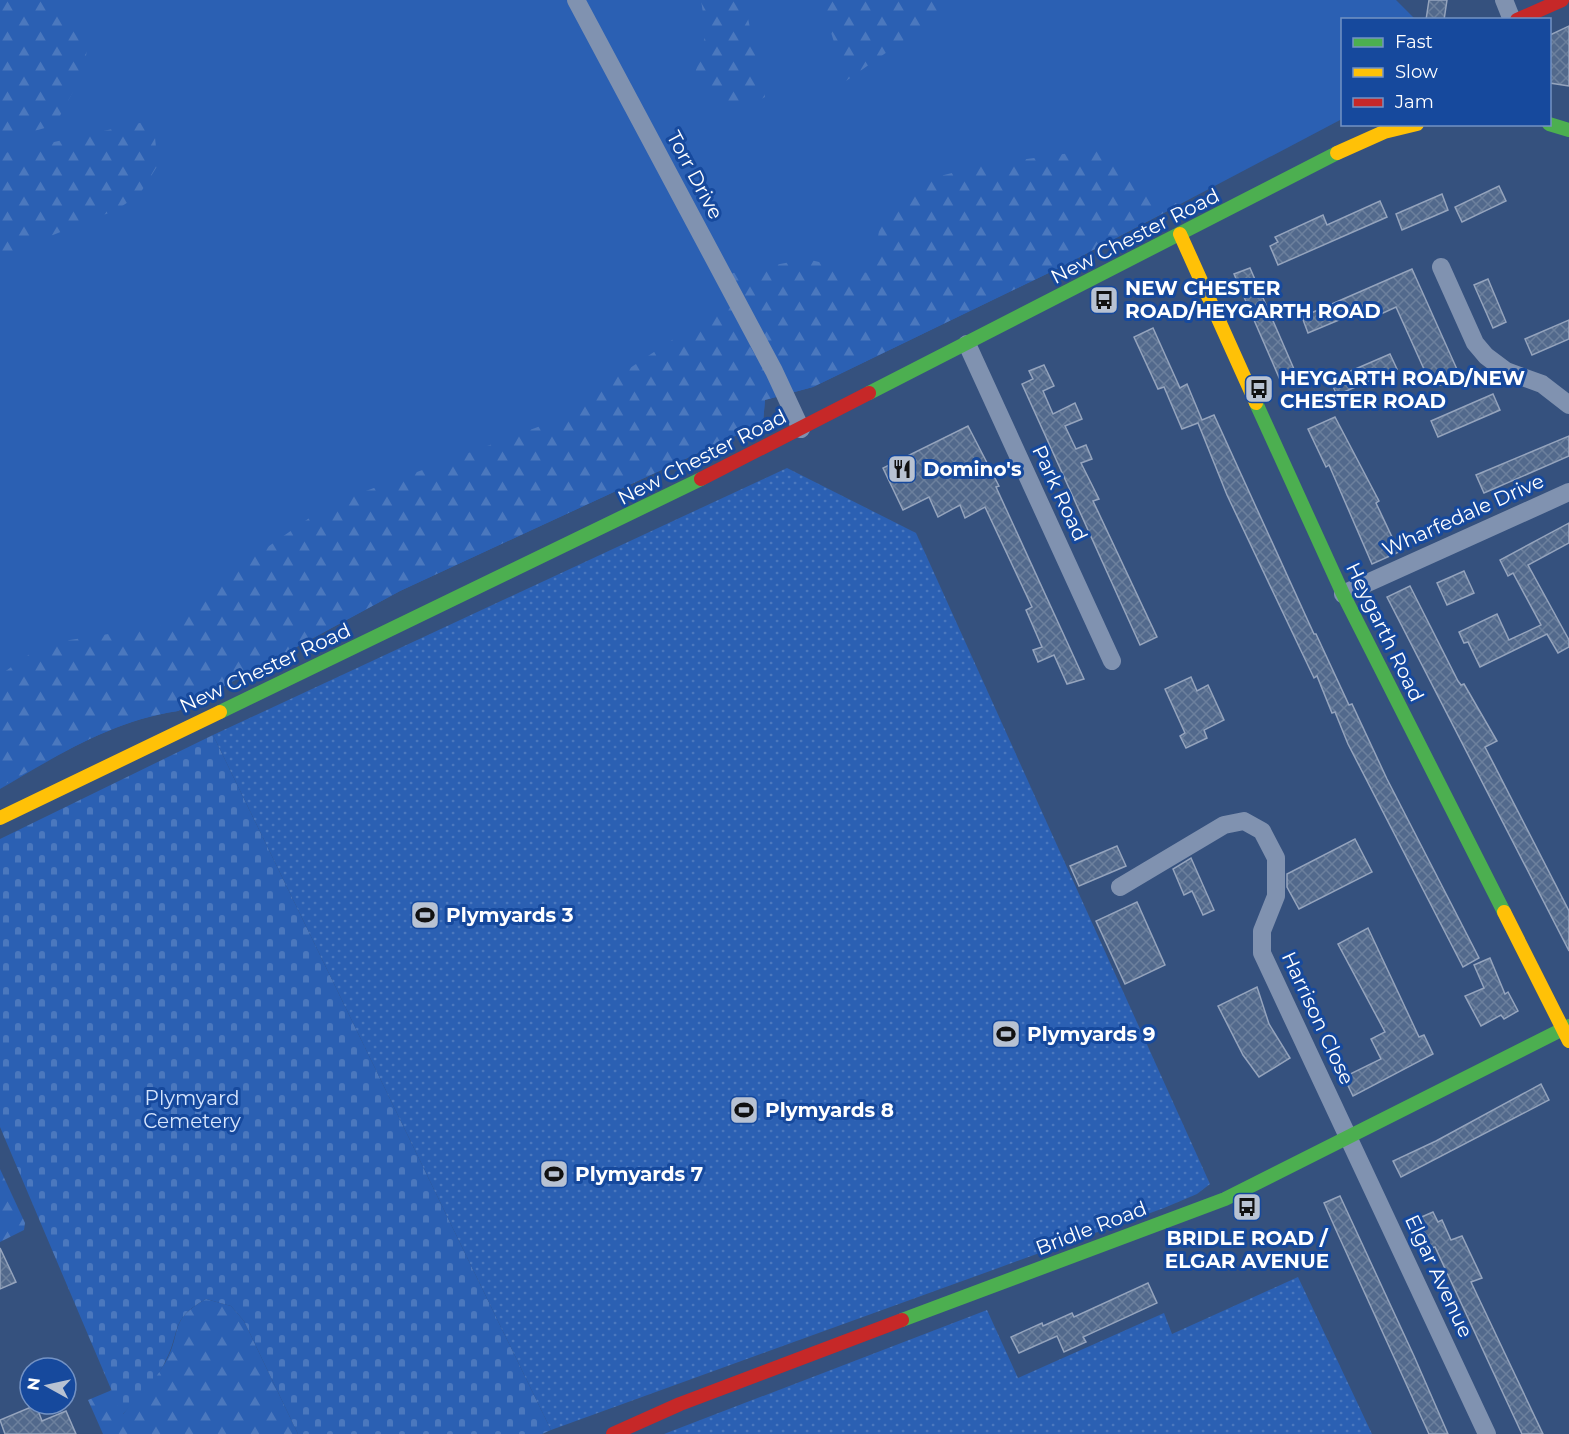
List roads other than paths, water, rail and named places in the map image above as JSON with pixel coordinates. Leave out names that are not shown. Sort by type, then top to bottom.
[{"type":"main road","points":[[1522,18],[1562,0]]},
{"type":"main road","points":[[1551,125],[1569,130]]},
{"type":"main road","name":"New Chester Road","points":[[0,818],[596,532],[1329,157],[1390,128]]},
{"type":"main road","name":"Heygarth Road","points":[[1180,234],[1343,594],[1567,1032]]},
{"type":"main road","name":"Bridle Road","points":[[613,1434],[680,1404],[1225,1198],[1567,1032]]},
{"type":"street","name":"Torr Drive","points":[[576,0],[774,371],[801,429]]},
{"type":"street","points":[[1504,0],[1511,18]]},
{"type":"street","points":[[1441,267],[1475,343],[1486,356],[1506,372],[1542,384],[1569,405]]},
{"type":"street","name":"Park Road","points":[[967,344],[1112,661]]},
{"type":"street","name":"Wharfedale Drive","points":[[1343,594],[1569,492]]},
{"type":"street","name":"Harrison Close","points":[[1120,887],[1224,825],[1244,820],[1262,831],[1276,858],[1276,896],[1262,931],[1262,953],[1350,1137]]},
{"type":"street","name":"Elgar Avenue","points":[[1350,1137],[1487,1434]]},
{"type":"place","name":"NEW CHESTER ROAD/HEYGARTH ROAD","points":[[1104,300]]},
{"type":"place","name":"HEYGARTH ROAD/NEW CHESTER ROAD","points":[[1259,389]]},
{"type":"place","name":"Domino's","points":[[902,469]]},
{"type":"place","name":"Plymyards 3","points":[[425,915]]},
{"type":"place","name":"Plymyards 9","points":[[1006,1034]]},
{"type":"place","name":"Plymyards 8","points":[[744,1110]]},
{"type":"place","name":"Plymyards 7","points":[[554,1174]]},
{"type":"place","name":"BRIDLE ROAD / ELGAR AVENUE","points":[[1247,1207]]},
{"type":"park label","name":"Plymyard Cemetery","points":[[192,1110]]}]
